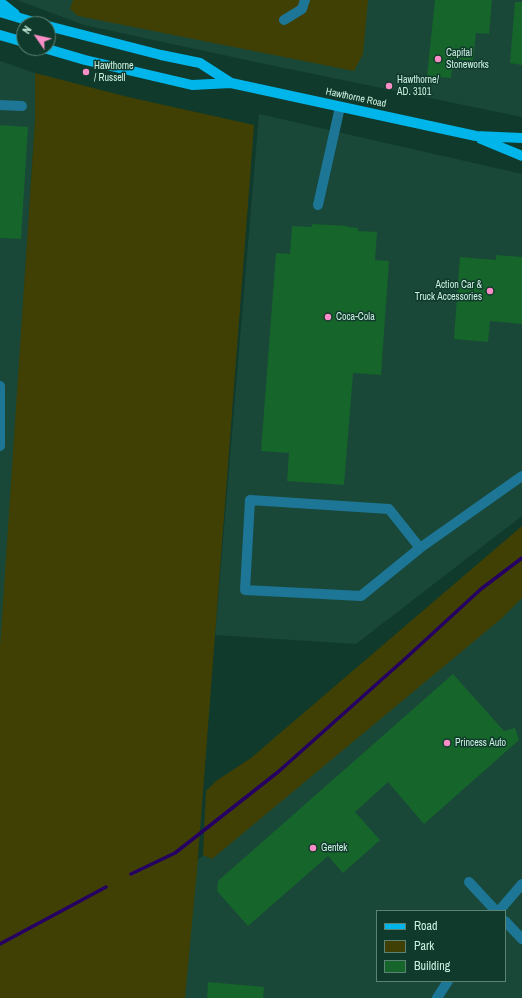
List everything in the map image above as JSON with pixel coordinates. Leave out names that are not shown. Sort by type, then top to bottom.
[{"type":"main road","points":[[0,2],[17,16]]},
{"type":"main road","points":[[0,12],[16,17]]},
{"type":"main road","name":"Hawthorne Road","points":[[56,28],[161,55],[200,63],[231,83]]},
{"type":"main road","points":[[2,37],[16,40]]},
{"type":"main road","name":"Hawthorne Road","points":[[56,52],[85,60],[192,85],[231,83],[476,136],[522,138]]},
{"type":"main road","name":"Hawthorne Road","points":[[476,136],[522,156]]},
{"type":"street","points":[[284,20],[302,9],[305,0]]},
{"type":"street","points":[[0,105],[22,106]]},
{"type":"street","points":[[318,205],[340,107]]},
{"type":"street","points":[[0,386],[0,446]]},
{"type":"street","points":[[420,548],[389,509],[250,500],[245,590],[361,596],[420,548],[522,476]]},
{"type":"street","points":[[469,882],[495,910]]},
{"type":"street","points":[[500,910],[522,884]]},
{"type":"street","points":[[506,923],[522,939]]},
{"type":"street","points":[[438,998],[447,982]]},
{"type":"shaded area","points":[[17,0],[522,0],[522,117],[84,25]]},
{"type":"shaded area","points":[[0,61],[35,73],[35,121],[0,662]]},
{"type":"shaded area","points":[[259,114],[522,174],[522,516],[356,644],[215,635]]},
{"type":"shaded area","points":[[522,587],[522,998],[177,998],[189,867],[423,678]]},
{"type":"green space","points":[[73,0],[368,0],[363,54],[354,71],[78,16],[70,9]]},
{"type":"green space","points":[[35,73],[128,97],[254,125],[197,870],[185,998],[0,998],[0,648],[35,121]]},
{"type":"green space","points":[[522,526],[522,598],[502,618],[212,859],[203,855],[206,791],[216,781],[251,758]]},
{"type":"building","points":[[435,0],[492,0],[489,34],[476,33],[473,61],[453,59],[451,78],[427,76]]},
{"type":"building","points":[[515,2],[522,2],[522,65],[510,63]]},
{"type":"building","points":[[0,125],[28,127],[21,239],[0,238]]},
{"type":"building","name":"Coca-Cola","points":[[312,224],[347,226],[358,228],[358,231],[377,232],[375,260],[389,261],[381,375],[353,373],[344,485],[287,481],[289,453],[261,451],[276,253],[290,254],[292,226],[312,227]]},
{"type":"building","name":"Action Car & Truck Accessories","points":[[496,255],[522,257],[522,324],[490,321],[488,342],[454,339],[460,257],[496,260]]},
{"type":"building","points":[[453,674],[504,731],[515,728],[519,740],[424,824],[388,782],[355,812],[380,840],[343,873],[328,856],[248,926],[217,891],[218,881]]},
{"type":"building","points":[[208,982],[264,987],[263,998],[207,998]]},
{"type":"waterway","points":[[131,874],[175,853],[278,772],[481,589],[522,558]]},
{"type":"waterway","points":[[0,944],[106,887]]},
{"type":"place","name":"Capital Stoneworks","points":[[438,59]]},
{"type":"place","name":"Hawthorne / Russell","points":[[86,72]]},
{"type":"place","name":"Hawthorne/ AD. 3101","points":[[389,86]]},
{"type":"place","name":"Action Car & Truck Accessories","points":[[490,291]]},
{"type":"place","name":"Coca-Cola","points":[[328,317]]},
{"type":"place","name":"Princess Auto","points":[[447,743]]},
{"type":"place","name":"Gentek","points":[[313,848]]}]
